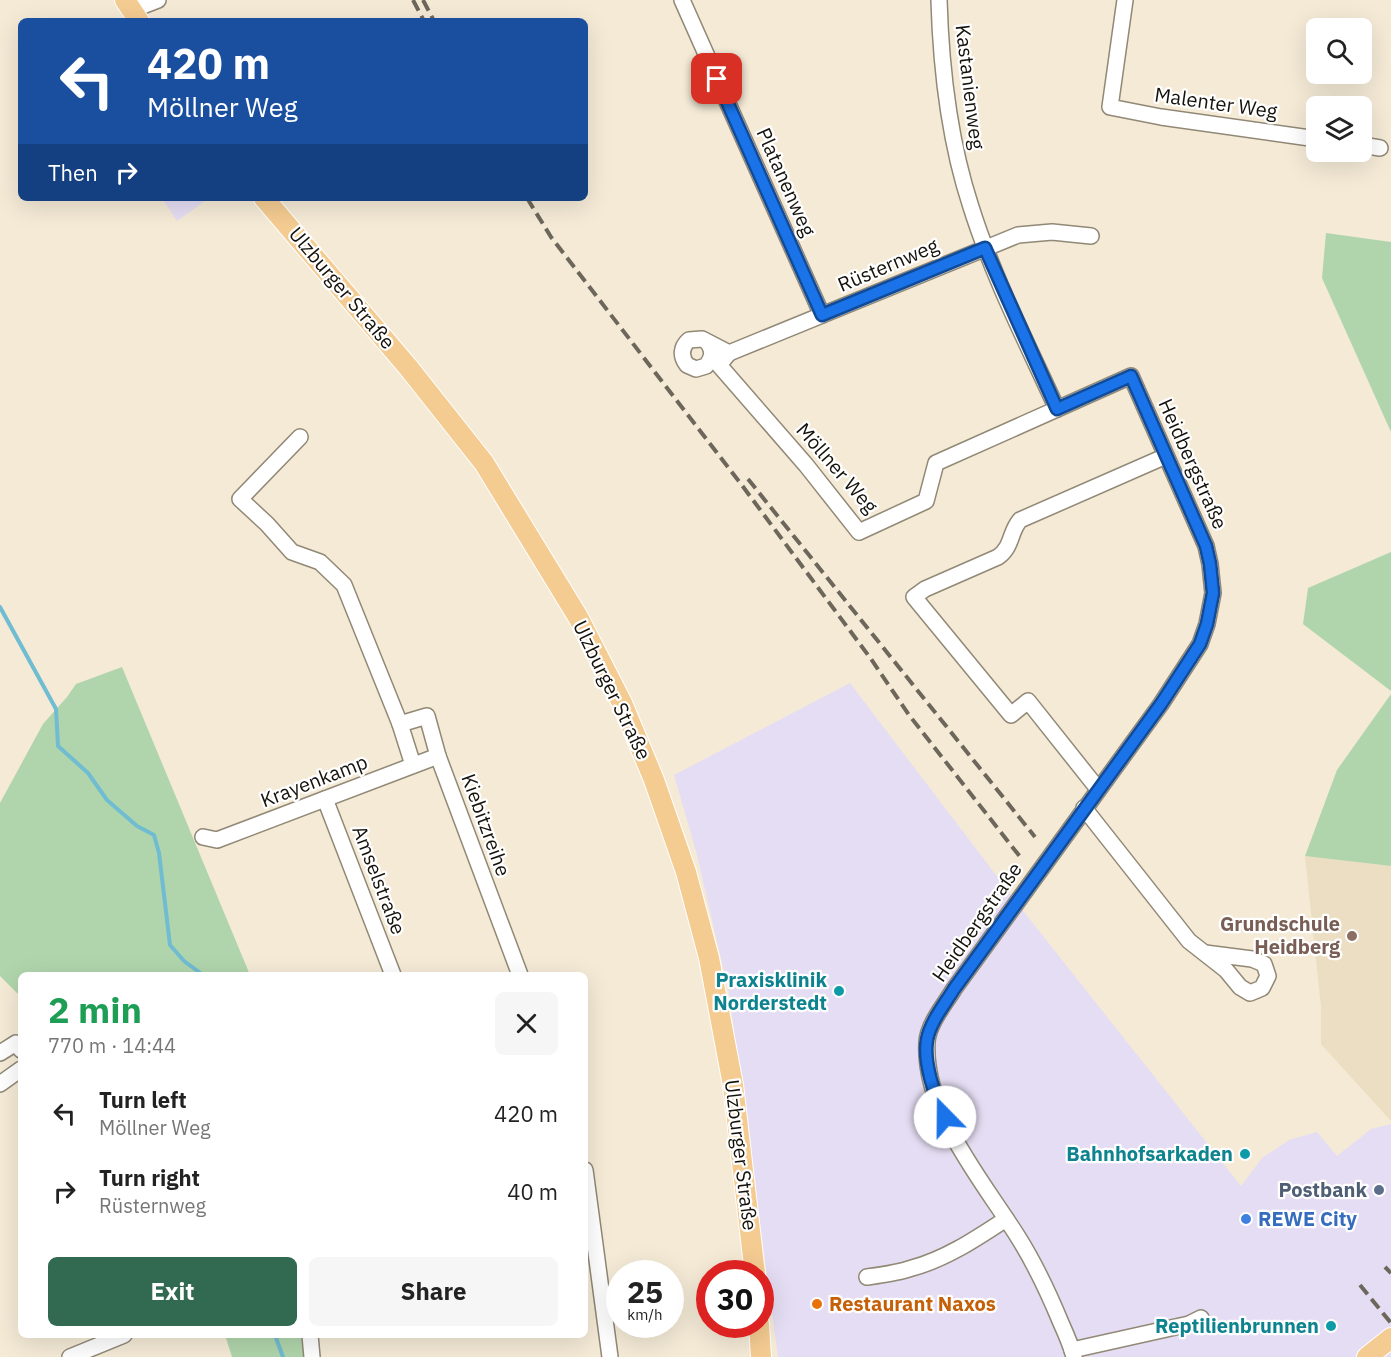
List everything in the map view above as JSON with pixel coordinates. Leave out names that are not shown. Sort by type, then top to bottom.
[{"type":"main road","name":"Ulzburger Straße","points":[[267,201],[416,376],[484,463],[578,617],[622,703],[654,780],[680,853],[709,958],[733,1085],[753,1260]]},
{"type":"main road","points":[[760,1338],[761,1357]]},
{"type":"main road","points":[[1367,1357],[1391,1338]]},
{"type":"street","points":[[132,10],[158,0]]},
{"type":"street","name":"Platanenweg","points":[[682,0],[822,315]]},
{"type":"street","name":"Kastanienweg","points":[[939,0],[949,117],[970,206],[985,248]]},
{"type":"street","name":"Malenter Weg","points":[[1125,0],[1110,107],[1161,117],[1306,137]]},
{"type":"street","points":[[1372,147],[1380,148]]},
{"type":"street","name":"Rüsternweg","points":[[706,366],[729,353],[1018,235],[1052,232],[1090,236]]},
{"type":"street","points":[[985,248],[1057,409]]},
{"type":"street","points":[[708,343],[712,356],[706,366],[691,367],[684,362],[683,346],[689,340],[699,339],[708,343],[729,353]]},
{"type":"street","name":"Möllner Weg","points":[[729,353],[720,365],[860,532],[926,501],[936,463],[1131,376]]},
{"type":"street","name":"Heidbergstraße","points":[[1073,1354],[1049,1294],[1019,1239],[962,1151],[937,1101],[929,1071],[927,1040],[954,989],[1161,704],[1200,644],[1207,624],[1213,593],[1207,552],[1131,376]]},
{"type":"street","points":[[300,437],[240,499],[267,524],[291,552],[320,562],[344,585],[400,724],[413,765]]},
{"type":"street","points":[[1098,789],[1028,701],[1011,715],[914,597],[925,589],[998,557],[1009,545],[1012,532],[1020,520],[1166,456]]},
{"type":"street","name":"Kiebitzreihe","points":[[400,724],[427,716],[438,756],[519,972]]},
{"type":"street","name":"Krayenkamp","points":[[203,837],[217,840],[438,756]]},
{"type":"street","name":"Amselstraße","points":[[326,799],[392,972]]},
{"type":"street","points":[[1084,808],[1189,941],[1205,953]]},
{"type":"street","points":[[0,1053],[16,1043],[18,1046]]},
{"type":"street","points":[[0,1084],[18,1071]]},
{"type":"street","points":[[588,1192],[610,1357]]},
{"type":"street","points":[[867,1277],[912,1269],[937,1259],[962,1247],[1006,1219]]},
{"type":"street","points":[[1073,1354],[1189,1324],[1200,1318]]},
{"type":"street","points":[[70,1357],[117,1338]]},
{"type":"street","points":[[310,1338],[312,1357]]},
{"type":"shaded area","points":[[164,201],[205,201],[177,221]]},
{"type":"shaded area","points":[[850,683],[1024,912],[1241,1186],[1262,1158],[1289,1140],[1317,1132],[1337,1156],[1371,1129],[1391,1124],[1391,1357],[778,1357],[774,1327],[774,1260],[765,1260],[729,993],[697,855],[674,775]]},
{"type":"shaded area","name":"Grundschule Heidberg","points":[[1305,856],[1391,866],[1391,1121],[1321,1044],[1321,1007]]},
{"type":"green space","points":[[1326,233],[1391,242],[1391,432],[1322,278]]},
{"type":"green space","points":[[1391,552],[1391,691],[1303,624],[1308,588]]},
{"type":"green space","points":[[122,667],[249,972],[18,972],[18,994],[0,976],[0,803],[43,724],[76,684]]},
{"type":"green space","points":[[1391,694],[1391,866],[1305,856],[1337,770]]},
{"type":"green space","points":[[226,1338],[306,1338],[309,1357],[232,1357]]},
{"type":"waterway","points":[[0,607],[56,709],[58,746],[88,773],[107,800],[137,826],[154,835],[159,853],[170,945],[184,961],[199,972]]},
{"type":"waterway","points":[[276,1338],[283,1357]]},
{"type":"railway","points":[[413,0],[422,18]]},
{"type":"railway","points":[[423,0],[432,18]]},
{"type":"railway","points":[[529,201],[551,237],[744,488],[871,659],[909,715],[1021,858]]},
{"type":"railway","points":[[748,479],[1035,837]]},
{"type":"railway","points":[[1385,1267],[1391,1273]]},
{"type":"railway","points":[[1360,1285],[1391,1323]]},
{"type":"place","name":"Grundschule Heidberg","points":[[1352,936]]},
{"type":"place","name":"Praxisklinik Norderstedt","points":[[839,991]]},
{"type":"place","name":"Bahnhofsarkaden","points":[[1245,1154]]},
{"type":"place","name":"Postbank","points":[[1379,1190]]},
{"type":"place","name":"REWE City","points":[[1246,1219]]},
{"type":"place","name":"Restaurant Naxos","points":[[817,1304]]},
{"type":"place","name":"Reptilienbrunnen","points":[[1331,1326]]},
{"type":"route","points":[[717,79],[822,315],[985,248],[1057,409],[1131,376],[1206,546],[1210,564],[1213,593],[1207,624],[1200,644],[1161,704],[954,989],[933,1025],[927,1040],[929,1071],[937,1101],[945,1117]]}]
